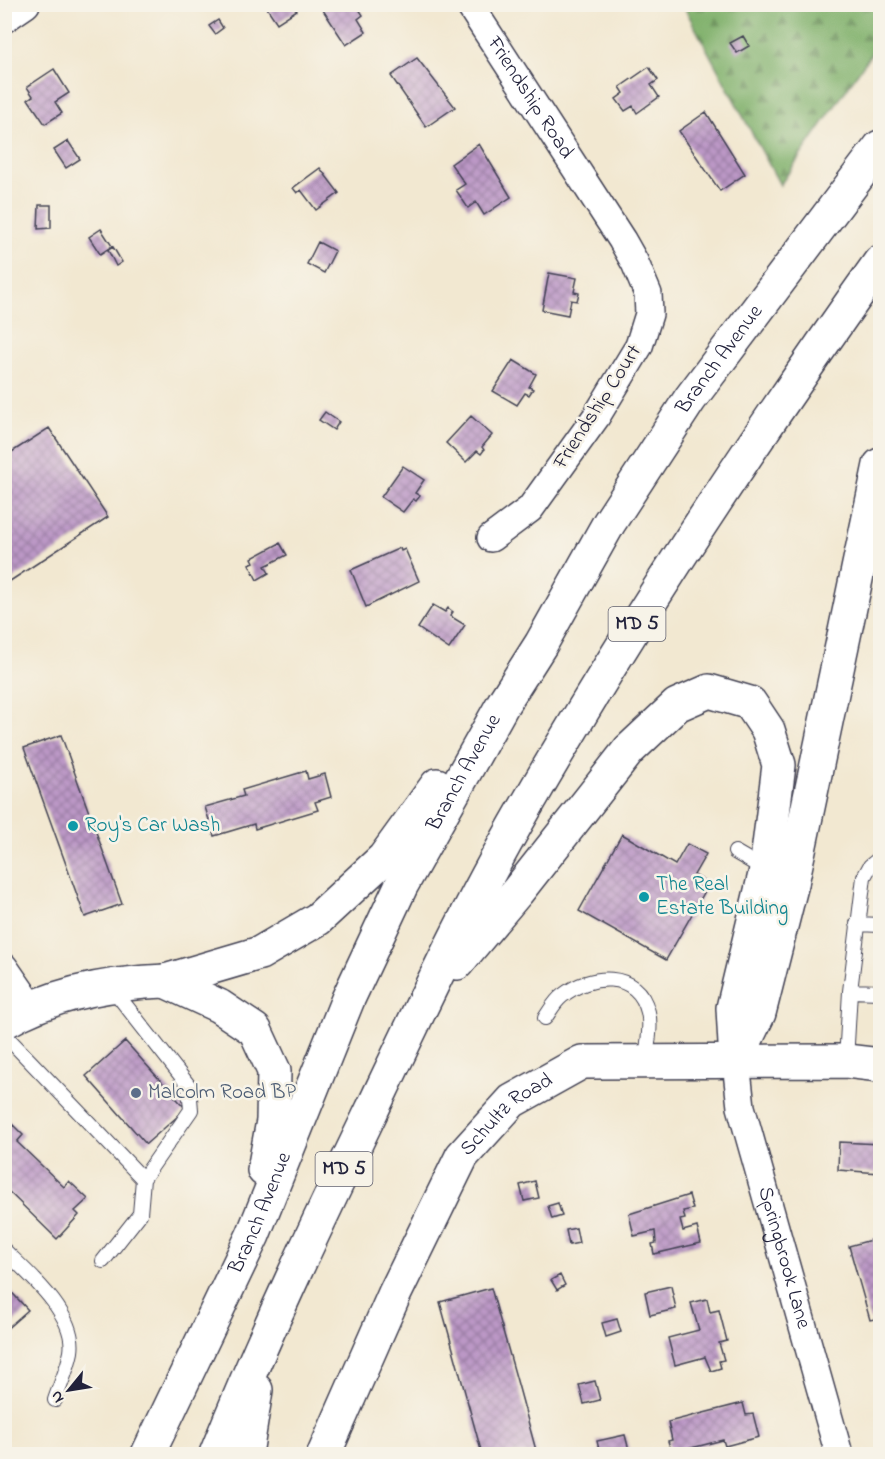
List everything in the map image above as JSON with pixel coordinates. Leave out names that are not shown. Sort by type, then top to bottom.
[{"type":"main road","name":"Branch Avenue","points":[[148,1455],[253,1235],[348,999],[400,886],[609,523],[690,399],[880,147]]},
{"type":"main road","name":"MD 5","points":[[216,1455],[265,1335],[423,1003],[522,813],[611,664],[812,359],[880,262]]},
{"type":"main road","points":[[736,1062],[759,1013],[779,876],[880,465]]},
{"type":"main road","points":[[18,1014],[110,986],[165,981],[260,953],[318,919],[384,858],[541,644]]},
{"type":"main road","points":[[423,1003],[517,892],[629,750],[677,705],[709,691],[750,703],[768,730],[779,765],[779,876]]},
{"type":"main road","points":[[165,981],[219,1006],[255,1030],[274,1071],[273,1121],[253,1235]]},
{"type":"main road","name":"Schultz Road","points":[[324,1455],[395,1293],[462,1156],[512,1101],[582,1062],[846,1061],[880,1065]]},
{"type":"main road","points":[[246,1455],[265,1335]]},
{"type":"street","points":[[4,19],[26,4]]},
{"type":"street","name":"Friendship Road","points":[[469,4],[591,193]]},
{"type":"street","name":"Friendship Court","points":[[490,538],[523,517],[538,498],[624,374],[639,346],[646,326],[649,304],[641,274],[591,193]]},
{"type":"street","points":[[4,967],[18,1014]]},
{"type":"street","name":"Springbrook Lane","points":[[736,1062],[741,1107],[839,1455]]},
{"type":"lane","points":[[735,852],[779,876]]},
{"type":"lane","points":[[846,1061],[850,991],[864,877],[870,866],[880,858]]},
{"type":"lane","points":[[857,924],[880,925]]},
{"type":"lane","points":[[545,1018],[559,998],[572,989],[597,978],[618,980],[632,987],[643,999],[649,1013],[645,1063]]},
{"type":"lane","points":[[103,1261],[140,1214],[143,1179],[191,1110],[189,1086],[110,986]]},
{"type":"lane","points":[[850,991],[880,992]]},
{"type":"lane","points":[[4,1034],[143,1179]]},
{"type":"lane","points":[[4,1250],[39,1285],[57,1307],[68,1327],[71,1351],[55,1400]]},
{"type":"green space","points":[[683,5],[880,5],[880,41],[780,185]]},
{"type":"building","points":[[273,4],[293,4],[297,10],[277,23],[267,8]]},
{"type":"building","points":[[319,4],[360,4],[357,6],[363,15],[358,19],[366,32],[346,45]]},
{"type":"building","points":[[218,20],[223,28],[215,34],[209,26]]},
{"type":"building","points":[[743,36],[749,46],[737,53],[730,43]]},
{"type":"building","points":[[417,58],[455,107],[426,127],[391,76]]},
{"type":"building","points":[[649,67],[658,80],[651,85],[659,97],[637,113],[633,106],[625,111],[616,99],[624,93],[620,87]]},
{"type":"building","points":[[54,69],[69,93],[55,102],[62,113],[45,124],[28,99],[33,96],[27,87]]},
{"type":"building","points":[[706,112],[745,174],[720,191],[679,131]]},
{"type":"building","points":[[68,141],[80,159],[66,168],[54,150]]},
{"type":"building","points":[[479,144],[511,197],[484,215],[476,202],[468,208],[456,190],[465,184],[451,164]]},
{"type":"building","points":[[320,168],[339,193],[316,210],[301,190],[297,193],[293,188]]},
{"type":"building","points":[[39,205],[51,205],[51,228],[38,229]]},
{"type":"building","points":[[101,229],[112,246],[100,254],[89,237]]},
{"type":"building","points":[[318,242],[335,251],[324,273],[307,264]]},
{"type":"building","points":[[113,247],[122,262],[116,266],[108,250]]},
{"type":"building","points":[[549,273],[577,278],[574,292],[579,293],[577,301],[571,300],[568,315],[542,310]]},
{"type":"building","points":[[513,360],[536,374],[529,387],[533,389],[529,395],[525,393],[517,405],[493,391]]},
{"type":"building","points":[[325,412],[339,422],[334,430],[319,420]]},
{"type":"building","points":[[471,416],[492,435],[482,447],[484,450],[481,454],[477,451],[466,462],[446,443]]},
{"type":"building","points":[[49,428],[108,517],[4,585],[4,457]]},
{"type":"building","points":[[403,466],[424,480],[415,493],[420,496],[416,501],[413,499],[403,512],[381,497]]},
{"type":"building","points":[[280,543],[287,555],[265,566],[269,573],[257,580],[249,564],[254,562],[252,558]]},
{"type":"building","points":[[400,548],[401,551],[405,549],[419,581],[366,607],[351,570]]},
{"type":"building","points":[[433,605],[445,612],[448,608],[453,612],[450,616],[465,625],[449,649],[418,628]]},
{"type":"building","name":"Roy's Car Wash","points":[[61,735],[122,904],[85,917],[24,748]]},
{"type":"building","points":[[306,771],[308,779],[325,774],[331,797],[315,802],[318,810],[255,829],[254,824],[214,836],[205,807],[244,796],[242,790]]},
{"type":"building","name":"The Real Estate Building","points":[[622,834],[675,865],[687,844],[706,854],[694,875],[709,884],[666,960],[579,911]]},
{"type":"building","name":"Malcolm Road BP","points":[[125,1041],[186,1109],[146,1144],[86,1076]]},
{"type":"building","points":[[4,1116],[23,1135],[17,1142],[64,1187],[69,1181],[88,1199],[75,1211],[79,1215],[57,1239],[4,1187]]},
{"type":"building","points":[[839,1142],[880,1144],[880,1173],[838,1170]]},
{"type":"building","points":[[535,1181],[539,1198],[524,1201],[520,1185]]},
{"type":"building","points":[[689,1195],[693,1209],[683,1211],[685,1219],[680,1220],[683,1231],[697,1227],[701,1243],[654,1254],[652,1244],[656,1243],[655,1231],[634,1236],[629,1214]]},
{"type":"building","points":[[558,1203],[562,1216],[552,1219],[548,1206]]},
{"type":"building","points":[[576,1228],[579,1243],[569,1245],[566,1230]]},
{"type":"building","points":[[878,1238],[880,1318],[870,1320],[849,1246]]},
{"type":"building","points":[[560,1275],[565,1285],[557,1290],[551,1280]]},
{"type":"building","points":[[4,1284],[28,1310],[4,1331]]},
{"type":"building","points":[[671,1286],[676,1309],[650,1315],[645,1292]]},
{"type":"building","points":[[491,1288],[537,1454],[482,1454],[440,1302]]},
{"type":"building","points":[[707,1299],[710,1312],[719,1310],[727,1341],[719,1343],[724,1360],[719,1361],[721,1368],[711,1371],[705,1357],[675,1365],[668,1338],[699,1330],[691,1303]]},
{"type":"building","points":[[617,1319],[621,1332],[606,1337],[602,1323]]},
{"type":"building","points":[[595,1381],[600,1400],[584,1404],[579,1385]]},
{"type":"building","points":[[743,1403],[746,1415],[753,1414],[759,1437],[725,1446],[723,1440],[676,1452],[671,1450],[668,1441],[672,1440],[668,1422]]},
{"type":"building","points":[[625,1435],[630,1454],[600,1454],[597,1441]]},
{"type":"place","name":"Roy's Car Wash","points":[[73,826]]},
{"type":"place","name":"The Real Estate Building","points":[[644,897]]},
{"type":"place","name":"Malcolm Road BP","points":[[136,1093]]}]
